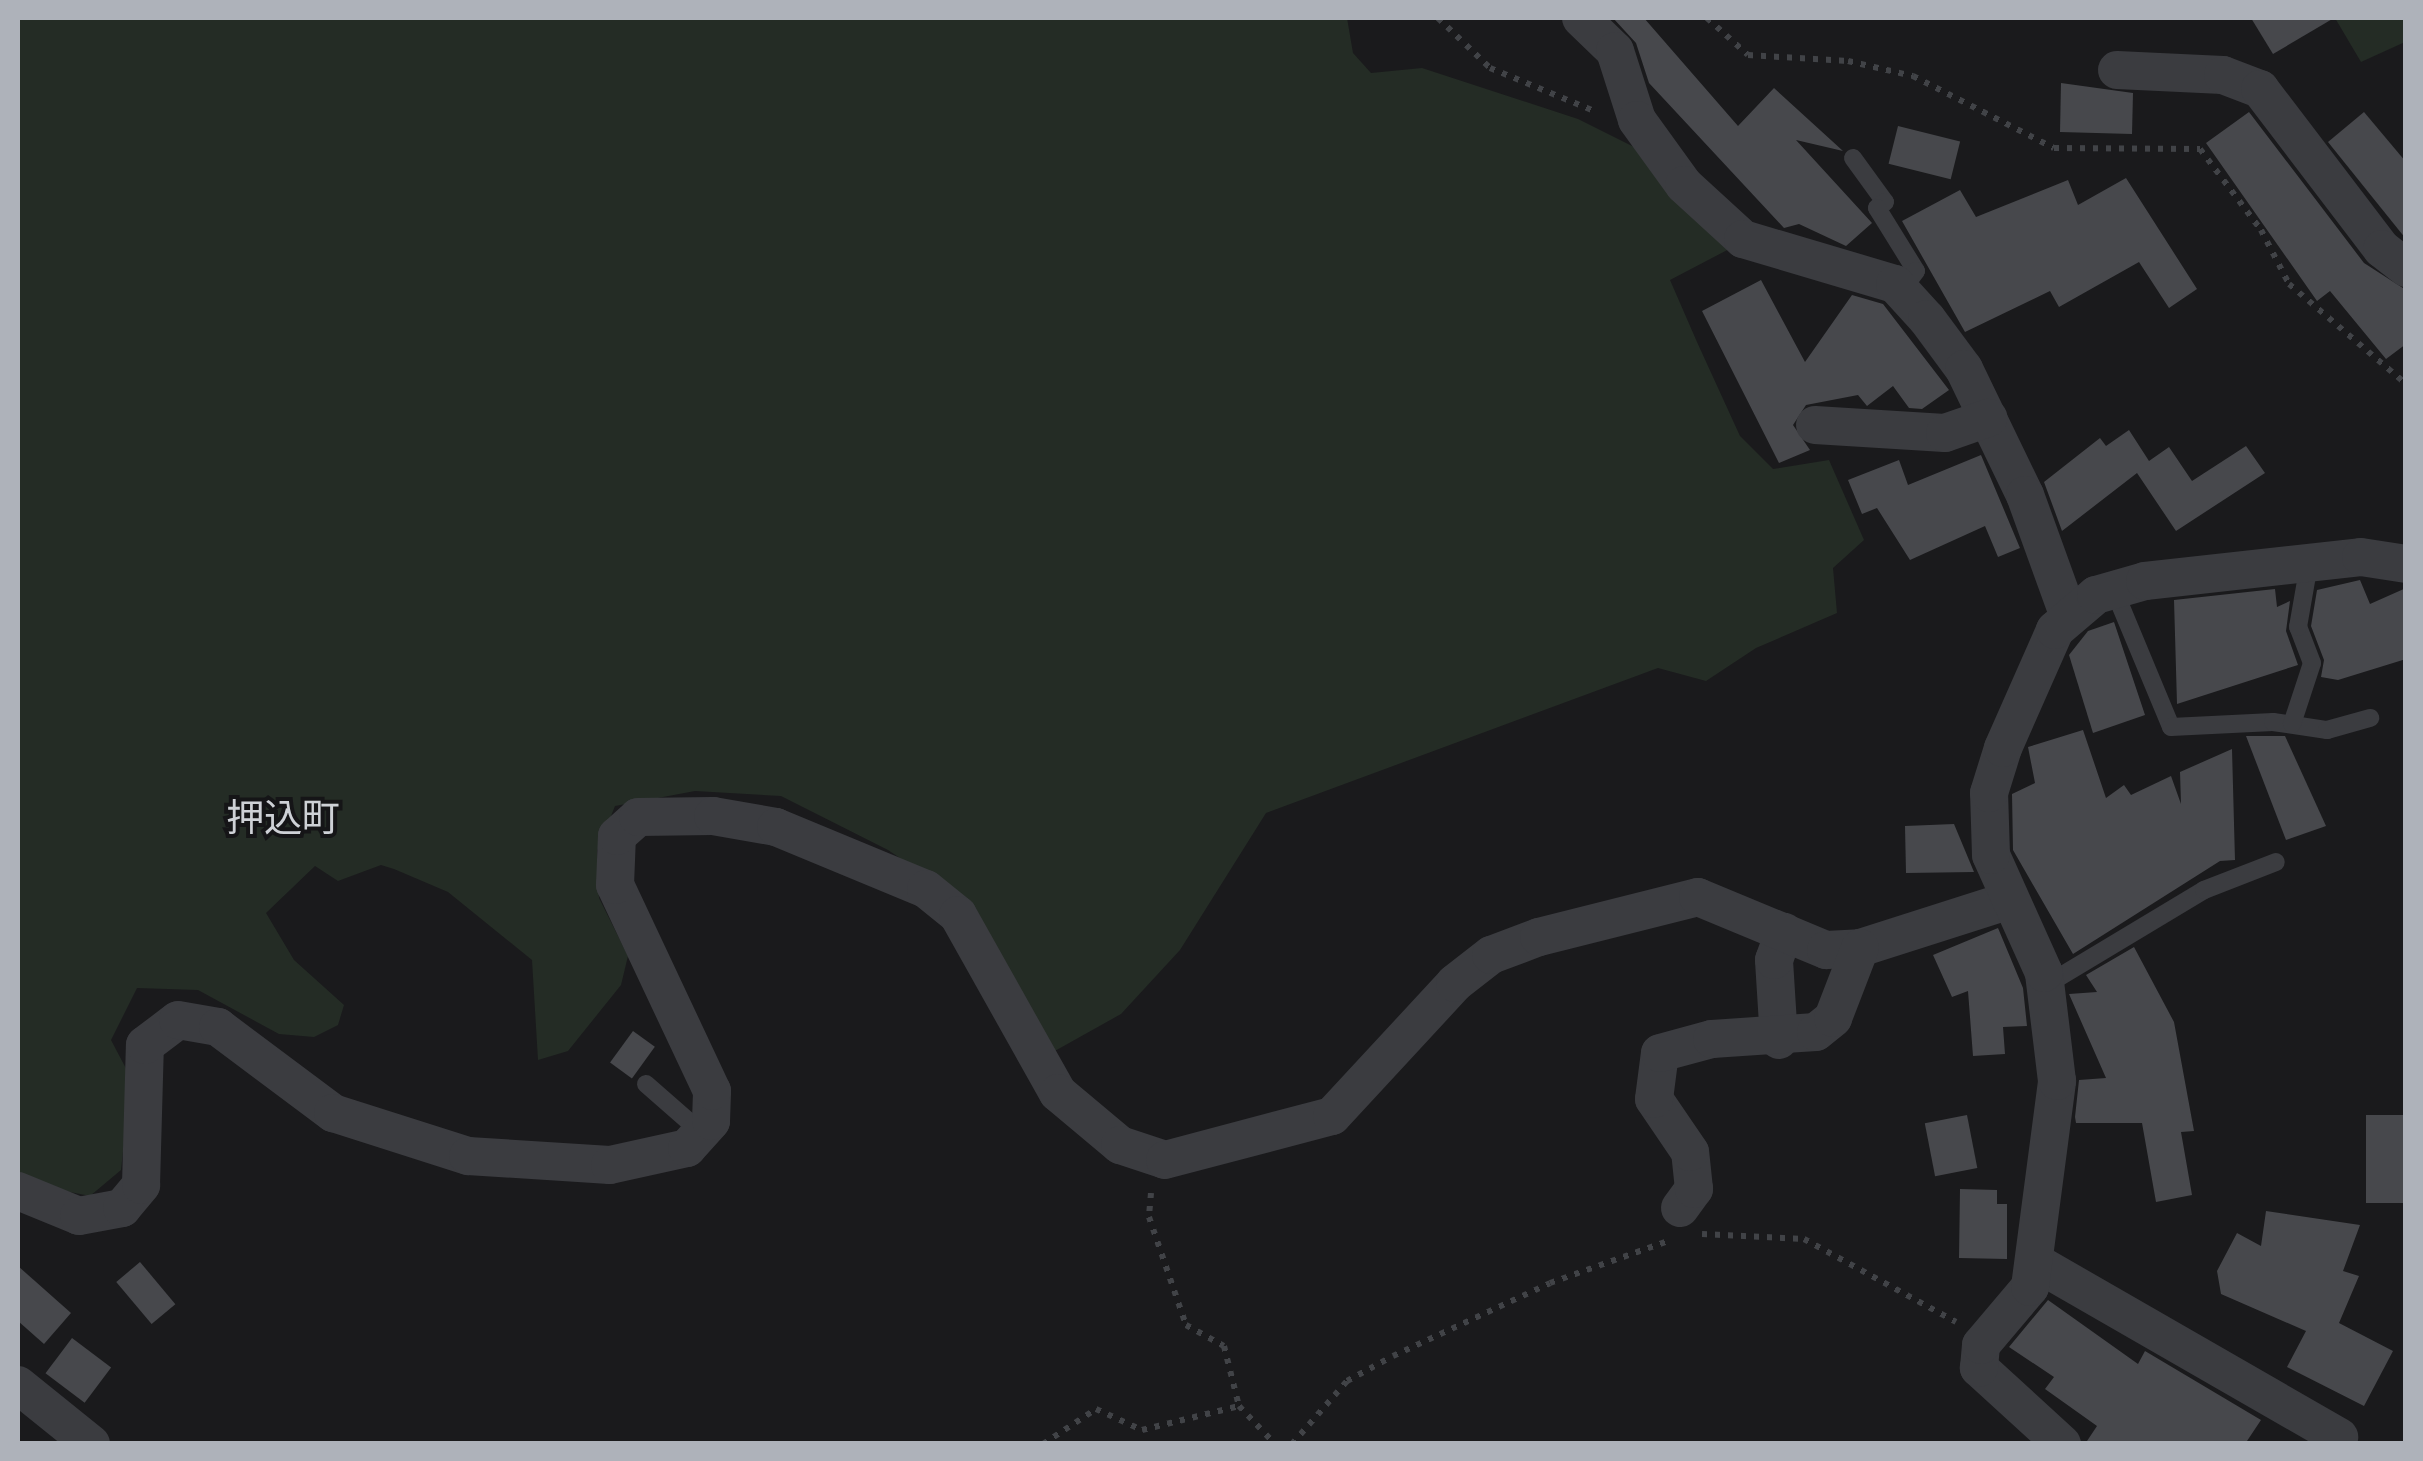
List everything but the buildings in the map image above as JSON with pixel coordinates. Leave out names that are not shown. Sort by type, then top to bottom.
[{"type":"street","points":[[1581,18],[1615,51],[1637,120],[1684,184],[1742,239],[1901,291],[1964,368],[2068,614]]},
{"type":"street","points":[[2117,70],[2223,75],[2260,89],[2382,249],[2406,268]]},
{"type":"street","points":[[1815,425],[1946,433],[1988,418]]},
{"type":"street","points":[[2062,1444],[1991,1384],[1980,1368],[1981,1345],[2030,1287],[2057,1081],[2045,985],[1991,855],[1988,793],[2068,614],[2114,590],[2361,558],[2406,564]]},
{"type":"street","points":[[18,1191],[79,1216],[102,1218],[122,1208],[141,1185],[145,1045],[178,1020],[218,1027],[333,1113],[468,1156],[610,1165],[687,1148],[702,1133],[714,1108],[706,1066],[615,885],[617,836],[638,816],[713,816],[776,827],[926,889],[958,915],[1058,1093],[1120,1146],[1165,1160],[1332,1116],[1454,983],[1491,955],[1539,937],[1698,897],[1826,950],[1860,948],[2010,900]]},
{"type":"street","points":[[1779,1040],[1774,960],[1784,932]]},
{"type":"street","points":[[1679,1223],[1694,1189],[1690,1152],[1654,1099],[1660,1052],[1712,1039],[1779,1040],[1816,1032],[1833,1018],[1860,948]]},
{"type":"street","points":[[2035,1262],[2340,1437]]},
{"type":"street","points":[[18,1385],[91,1444]]},
{"type":"lane","points":[[1853,158],[1884,202],[1878,208],[1916,271],[1901,291]]},
{"type":"lane","points":[[2292,724],[2312,662],[2298,626],[2309,564]]},
{"type":"lane","points":[[2114,590],[2170,727],[2292,724],[2327,730],[2370,718]]},
{"type":"lane","points":[[2045,985],[2204,890],[2276,862]]},
{"type":"lane","points":[[646,1084],[702,1133]]},
{"type":"path","points":[[1438,18],[1490,68],[1598,113],[1637,120]]},
{"type":"path","points":[[1707,18],[1748,55],[1848,61],[1914,76],[2054,148],[2200,149],[2261,230],[2289,284],[2406,384]]},
{"type":"path","points":[[1165,1160],[1149,1217],[1164,1245],[1168,1284],[1186,1325],[1224,1346],[1239,1406],[1275,1444]]},
{"type":"path","points":[[1292,1444],[1347,1381],[1393,1356],[1621,1254],[1679,1223],[1698,1234],[1804,1239],[1888,1290],[1945,1312],[1981,1345]]},
{"type":"path","points":[[1044,1444],[1096,1410],[1142,1430],[1239,1406]]},
{"type":"shaded area","points":[[18,18],[1347,18],[1353,53],[1371,73],[1422,68],[1578,119],[1634,147],[1733,247],[1670,280],[1740,436],[1773,469],[1829,460],[1864,540],[1833,568],[1837,613],[1756,648],[1706,681],[1658,668],[1266,813],[1180,950],[1121,1014],[1053,1052],[973,907],[888,850],[781,796],[695,791],[615,806],[597,851],[599,898],[628,956],[621,985],[568,1051],[538,1060],[532,960],[448,892],[381,865],[338,881],[315,866],[266,913],[294,960],[344,1005],[338,1025],[314,1037],[279,1034],[198,990],[137,988],[111,1040],[131,1078],[121,1170],[90,1196],[55,1189],[18,1174]]},
{"type":"shaded area","points":[[2335,18],[2405,18],[2405,42],[2361,62]]},
{"type":"district","name":"押込町","points":[[283,819]]}]
